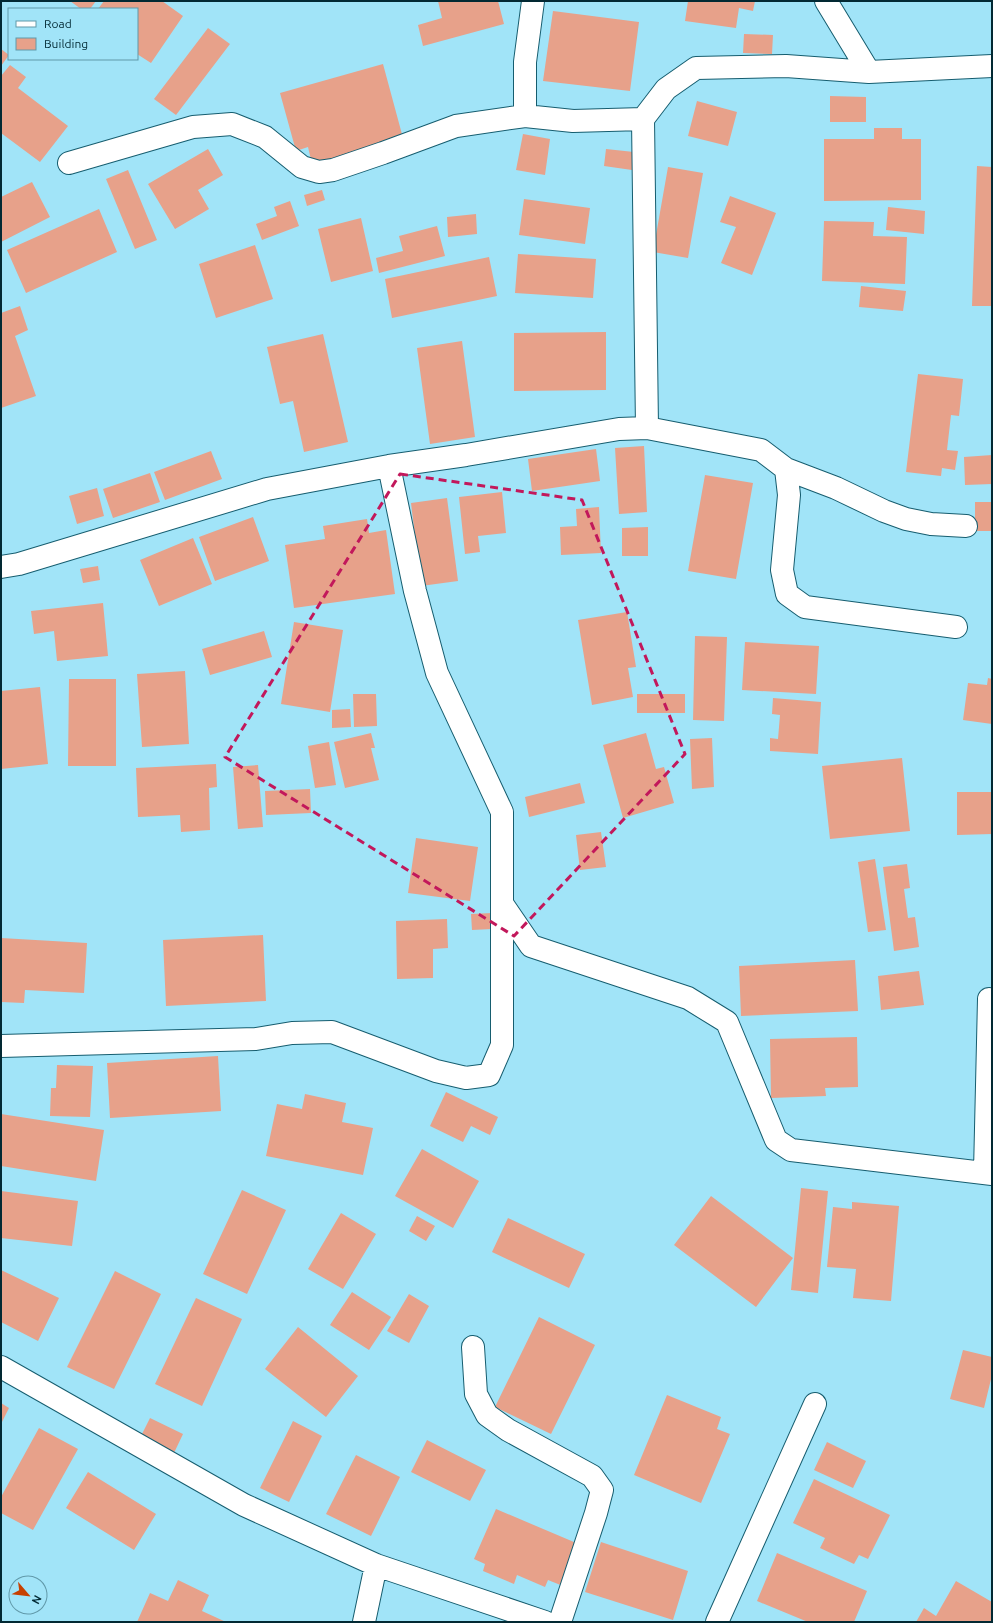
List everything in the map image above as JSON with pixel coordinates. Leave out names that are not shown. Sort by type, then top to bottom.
[{"type":"street","points":[[525,116],[524,62],[533,1]]},
{"type":"street","points":[[826,1],[869,72]]},
{"type":"street","points":[[647,428],[643,119],[666,89],[696,68],[786,66],[869,72],[992,66]]},
{"type":"street","points":[[70,163],[193,127],[232,124],[265,137],[302,167],[319,172],[333,170],[456,126],[525,116],[573,121],[643,119]]},
{"type":"street","points":[[1,567],[19,564],[267,489],[389,466],[474,454],[619,429],[647,428],[761,450],[786,469],[836,488],[884,511],[906,519],[931,524],[966,526]]},
{"type":"street","points":[[1,1046],[256,1039],[292,1033],[332,1032],[436,1071],[466,1078],[489,1075],[502,1045],[502,812],[437,673],[415,591],[389,466]]},
{"type":"street","points":[[786,469],[788,495],[782,570],[787,594],[805,607],[956,627]]},
{"type":"street","points":[[503,905],[531,946],[688,998],[726,1022],[768,1125],[776,1140],[791,1150],[988,1173],[989,1000]]},
{"type":"street","points":[[473,1347],[476,1394],[486,1415],[508,1430],[592,1476],[602,1490],[596,1513],[560,1622]]},
{"type":"street","points":[[1,1367],[244,1505],[376,1565],[545,1622]]},
{"type":"street","points":[[717,1622],[815,1404]]},
{"type":"street","points":[[364,1622],[376,1565]]},
{"type":"highlighted area","points":[[400,474],[582,500],[685,754],[514,936],[225,757]]},
{"type":"building","points":[[70,1],[96,1],[91,8],[80,8]]},
{"type":"building","points":[[104,1],[162,1],[183,16],[151,63],[138,55],[138,8],[99,8]]},
{"type":"building","points":[[438,1],[498,1],[504,24],[423,46],[418,25],[442,18]]},
{"type":"building","points":[[688,1],[755,1],[753,11],[739,8],[736,28],[685,21]]},
{"type":"building","points":[[553,11],[639,22],[630,91],[543,81]]},
{"type":"building","points":[[208,28],[230,44],[176,115],[154,99]]},
{"type":"building","points":[[744,34],[773,35],[772,54],[743,53]]},
{"type":"building","points":[[1,49],[8,54],[8,56],[1,66]]},
{"type":"building","points":[[383,64],[403,138],[312,164],[308,147],[296,151],[280,93]]},
{"type":"building","points":[[10,65],[26,77],[18,88],[68,126],[40,162],[1,133],[1,76]]},
{"type":"building","points":[[830,96],[866,97],[866,122],[830,122]]},
{"type":"building","points":[[697,101],[737,112],[728,146],[688,136]]},
{"type":"building","points":[[874,128],[902,128],[902,139],[921,139],[921,200],[824,201],[824,139],[874,139]]},
{"type":"building","points":[[523,134],[550,139],[545,175],[516,170]]},
{"type":"building","points":[[208,149],[223,175],[198,190],[209,209],[175,229],[148,184]]},
{"type":"building","points":[[606,149],[634,152],[632,170],[604,166]]},
{"type":"building","points":[[977,166],[992,167],[992,306],[972,306]]},
{"type":"building","points":[[668,167],[703,173],[688,258],[653,252]]},
{"type":"building","points":[[128,170],[157,240],[135,249],[106,179]]},
{"type":"building","points":[[32,182],[50,217],[1,242],[1,197]]},
{"type":"building","points":[[322,190],[325,200],[307,206],[304,195]]},
{"type":"building","points":[[730,196],[776,213],[752,275],[721,263],[736,227],[720,222]]},
{"type":"building","points":[[524,199],[590,208],[585,244],[519,235]]},
{"type":"building","points":[[290,201],[299,226],[262,240],[256,224],[277,216],[274,207]]},
{"type":"building","points":[[888,207],[925,211],[924,234],[886,230]]},
{"type":"building","points":[[99,209],[117,252],[26,293],[7,250]]},
{"type":"building","points":[[476,214],[477,234],[448,237],[447,217]]},
{"type":"building","points":[[361,218],[373,271],[331,282],[318,229]]},
{"type":"building","points":[[824,221],[874,222],[873,236],[907,237],[905,284],[822,281]]},
{"type":"building","points":[[437,226],[445,256],[379,273],[376,258],[403,251],[399,236]]},
{"type":"building","points":[[255,245],[273,299],[216,318],[199,264]]},
{"type":"building","points":[[518,254],[596,259],[593,298],[515,293]]},
{"type":"building","points":[[489,257],[497,296],[392,318],[385,279]]},
{"type":"building","points":[[861,286],[906,291],[903,311],[859,307]]},
{"type":"building","points":[[20,306],[28,330],[15,336],[36,396],[1,408],[1,313]]},
{"type":"building","points":[[606,332],[606,390],[514,391],[514,333]]},
{"type":"building","points":[[323,334],[348,442],[304,452],[293,401],[280,404],[267,347]]},
{"type":"building","points":[[462,341],[475,437],[430,444],[417,348]]},
{"type":"building","points":[[918,374],[963,379],[959,416],[951,415],[947,450],[958,451],[955,470],[942,468],[941,476],[906,472]]},
{"type":"building","points":[[644,446],[647,512],[619,514],[615,448]]},
{"type":"building","points":[[596,449],[600,481],[532,491],[528,459]]},
{"type":"building","points":[[211,451],[222,479],[165,500],[154,472]]},
{"type":"building","points":[[992,455],[992,484],[965,485],[964,457]]},
{"type":"building","points":[[150,473],[160,502],[113,518],[103,489]]},
{"type":"building","points":[[705,475],[753,483],[736,579],[688,571]]},
{"type":"building","points":[[97,488],[104,516],[77,524],[69,496]]},
{"type":"building","points":[[502,492],[506,533],[478,536],[480,552],[465,554],[459,497]]},
{"type":"building","points":[[447,498],[458,581],[421,586],[411,503]]},
{"type":"building","points":[[975,502],[992,502],[992,531],[975,531]]},
{"type":"building","points":[[599,507],[601,553],[561,555],[560,527],[577,526],[576,509]]},
{"type":"building","points":[[253,517],[269,561],[215,581],[199,537]]},
{"type":"building","points":[[367,519],[369,533],[386,530],[395,594],[294,608],[285,545],[325,539],[323,526]]},
{"type":"building","points":[[648,527],[648,556],[622,556],[622,528]]},
{"type":"building","points":[[193,538],[212,584],[159,606],[140,560]]},
{"type":"building","points":[[98,566],[100,580],[83,583],[80,569]]},
{"type":"building","points":[[103,603],[108,656],[57,661],[54,631],[34,634],[31,611]]},
{"type":"building","points":[[627,612],[636,667],[628,668],[633,697],[592,705],[578,620]]},
{"type":"building","points":[[294,622],[343,630],[330,712],[281,704]]},
{"type":"building","points":[[264,631],[272,657],[210,675],[202,649]]},
{"type":"building","points":[[695,636],[727,637],[724,721],[693,720]]},
{"type":"building","points":[[745,642],[819,646],[816,694],[742,690]]},
{"type":"building","points":[[185,671],[189,744],[142,747],[137,674]]},
{"type":"building","points":[[988,678],[992,679],[992,724],[963,720],[968,683],[987,685]]},
{"type":"building","points":[[69,679],[116,679],[116,766],[68,766]]},
{"type":"building","points":[[40,687],[48,764],[1,769],[1,691]]},
{"type":"building","points":[[353,694],[376,694],[377,726],[354,727]]},
{"type":"building","points":[[637,694],[685,694],[685,713],[637,713]]},
{"type":"building","points":[[773,698],[821,702],[818,754],[770,751],[770,738],[778,739],[780,715],[772,714]]},
{"type":"building","points":[[350,709],[351,727],[332,728],[332,710]]},
{"type":"building","points":[[371,733],[375,748],[371,748],[379,780],[345,788],[334,742]]},
{"type":"building","points":[[646,733],[656,769],[664,767],[674,803],[623,818],[603,745]]},
{"type":"building","points":[[712,738],[714,787],[692,789],[690,739]]},
{"type":"building","points":[[329,742],[336,785],[315,788],[308,746]]},
{"type":"building","points":[[902,758],[910,831],[830,839],[822,766]]},
{"type":"building","points":[[216,764],[217,787],[209,788],[210,830],[181,832],[180,815],[138,817],[136,768]]},
{"type":"building","points":[[258,765],[263,827],[238,829],[233,767]]},
{"type":"building","points":[[580,783],[585,803],[529,817],[525,797]]},
{"type":"building","points":[[310,789],[311,813],[266,815],[265,791]]},
{"type":"building","points":[[957,792],[992,792],[992,834],[957,835]]},
{"type":"building","points":[[601,832],[606,867],[580,870],[576,835]]},
{"type":"building","points":[[416,838],[478,847],[470,901],[408,893]]},
{"type":"building","points":[[875,859],[886,930],[868,932],[858,862]]},
{"type":"building","points":[[907,864],[910,888],[904,889],[908,918],[915,917],[919,947],[894,951],[883,867]]},
{"type":"building","points":[[492,913],[492,929],[472,930],[471,914]]},
{"type":"building","points":[[447,919],[448,948],[433,949],[433,978],[397,979],[396,921]]},
{"type":"building","points":[[263,935],[266,1001],[166,1006],[163,940]]},
{"type":"building","points":[[1,938],[87,943],[84,993],[25,990],[24,1003],[1,1002]]},
{"type":"building","points":[[855,960],[858,1011],[741,1016],[739,966]]},
{"type":"building","points":[[919,971],[924,1005],[881,1010],[878,976]]},
{"type":"building","points":[[857,1037],[858,1087],[825,1088],[826,1096],[771,1098],[770,1039]]},
{"type":"building","points":[[218,1056],[221,1111],[110,1118],[107,1063]]},
{"type":"building","points":[[57,1065],[93,1066],[90,1117],[50,1116],[51,1088],[56,1088]]},
{"type":"building","points":[[446,1092],[498,1117],[490,1135],[471,1126],[463,1142],[430,1126]]},
{"type":"building","points":[[305,1094],[346,1103],[342,1122],[373,1128],[363,1175],[266,1156],[277,1104],[302,1109]]},
{"type":"building","points":[[1,1114],[104,1130],[96,1181],[1,1166]]},
{"type":"building","points":[[422,1149],[479,1181],[453,1228],[395,1196]]},
{"type":"building","points":[[801,1188],[828,1191],[818,1293],[791,1290]]},
{"type":"building","points":[[242,1190],[286,1210],[247,1294],[203,1274]]},
{"type":"building","points":[[1,1191],[78,1201],[72,1246],[1,1238]]},
{"type":"building","points":[[711,1196],[793,1258],[756,1307],[674,1245]]},
{"type":"building","points":[[852,1202],[899,1206],[891,1301],[853,1298],[856,1269],[827,1267],[833,1207],[852,1209]]},
{"type":"building","points":[[341,1213],[376,1234],[343,1289],[308,1269]]},
{"type":"building","points":[[417,1216],[435,1226],[426,1241],[409,1231]]},
{"type":"building","points":[[508,1218],[585,1254],[569,1288],[492,1252]]},
{"type":"building","points":[[1,1270],[59,1298],[38,1341],[1,1322]]},
{"type":"building","points":[[115,1271],[161,1294],[114,1389],[67,1367]]},
{"type":"building","points":[[352,1292],[391,1317],[369,1350],[330,1325]]},
{"type":"building","points":[[409,1294],[429,1306],[409,1343],[387,1331]]},
{"type":"building","points":[[196,1298],[242,1319],[202,1406],[155,1384]]},
{"type":"building","points":[[539,1317],[595,1345],[551,1434],[495,1407]]},
{"type":"building","points":[[298,1327],[358,1376],[326,1417],[265,1369]]},
{"type":"building","points":[[963,1350],[992,1357],[992,1375],[984,1408],[950,1399]]},
{"type":"building","points":[[667,1395],[721,1417],[717,1429],[730,1434],[701,1503],[634,1475]]},
{"type":"building","points":[[1,1403],[9,1408],[1,1424]]},
{"type":"building","points":[[150,1418],[183,1434],[174,1453],[141,1436]]},
{"type":"building","points":[[293,1421],[322,1436],[289,1502],[260,1488]]},
{"type":"building","points":[[39,1428],[78,1449],[33,1530],[1,1513],[1,1497]]},
{"type":"building","points":[[427,1440],[486,1470],[470,1501],[411,1472]]},
{"type":"building","points":[[827,1442],[866,1461],[853,1488],[814,1470]]},
{"type":"building","points":[[356,1455],[400,1477],[371,1536],[326,1514]]},
{"type":"building","points":[[88,1472],[156,1514],[134,1550],[66,1508]]},
{"type":"building","points":[[814,1479],[890,1515],[868,1559],[859,1555],[854,1564],[820,1548],[825,1538],[793,1523]]},
{"type":"building","points":[[496,1509],[581,1545],[563,1586],[548,1580],[545,1587],[517,1575],[514,1584],[483,1571],[485,1564],[474,1559]]},
{"type":"building","points":[[601,1542],[688,1571],[673,1620],[585,1592]]},
{"type":"building","points":[[777,1553],[867,1591],[854,1622],[808,1622],[757,1601]]},
{"type":"building","points":[[178,1580],[209,1595],[202,1611],[226,1622],[137,1622],[150,1593],[168,1601]]},
{"type":"building","points":[[956,1581],[992,1602],[992,1619],[990,1622],[916,1622],[924,1608],[936,1616]]}]
